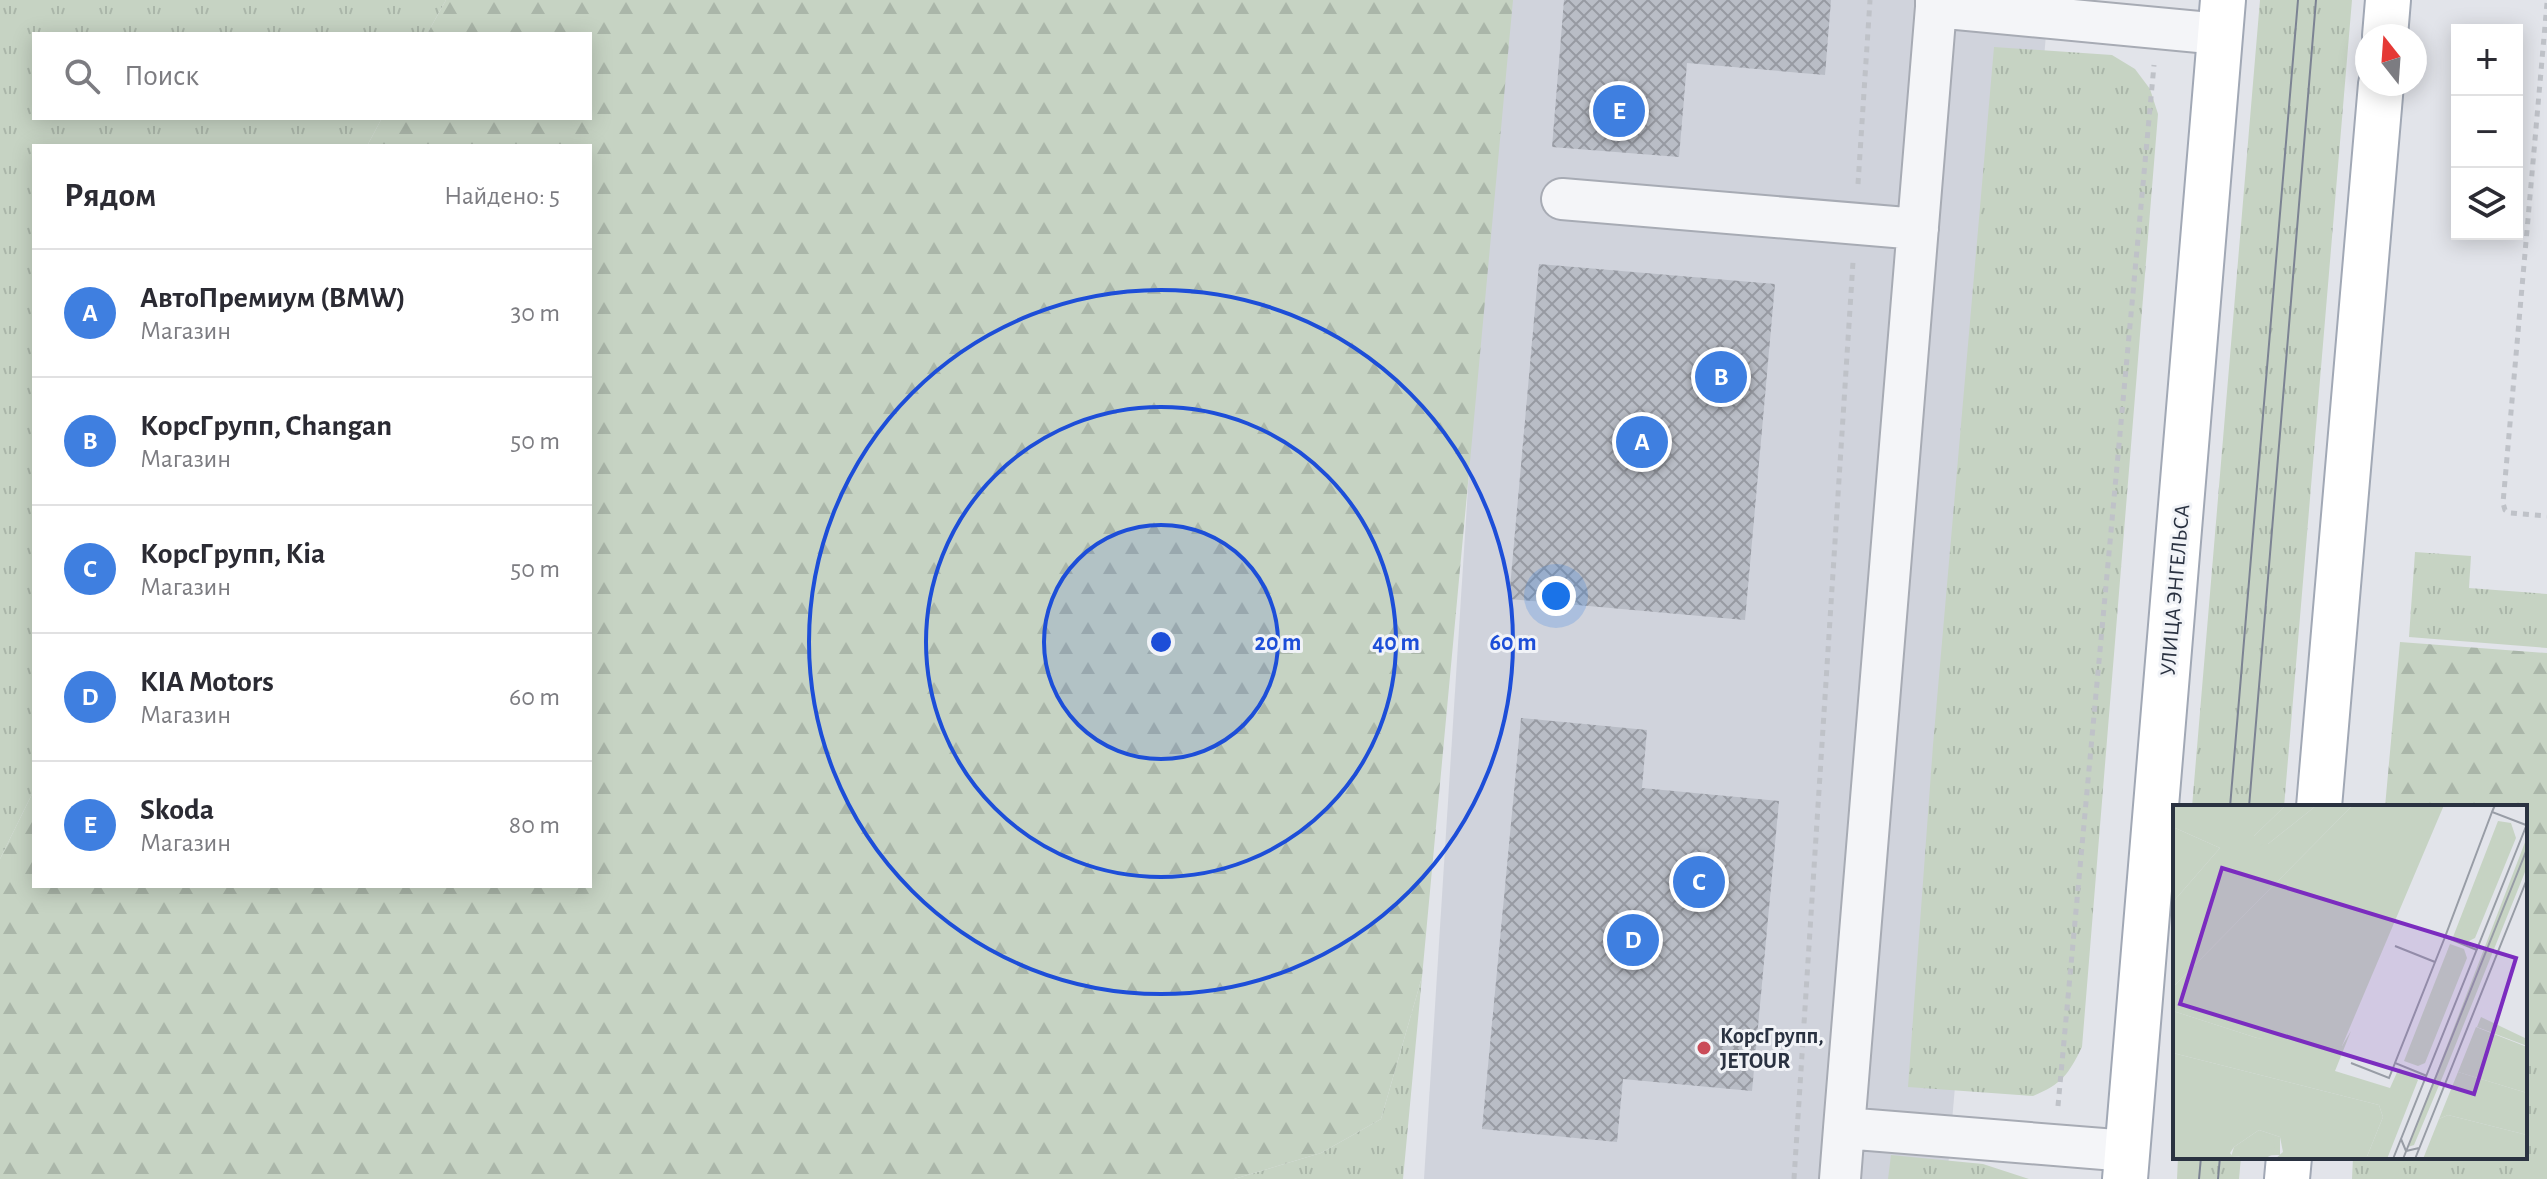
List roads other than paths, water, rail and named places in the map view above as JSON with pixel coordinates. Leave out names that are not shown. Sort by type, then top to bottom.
[{"type":"main road","points":[[2386,24],[2388,0]]},
{"type":"main road","name":"УЛИЦА ЭНГЕЛЬСА","points":[[2127,1165],[2221,17]]},
{"type":"main road","points":[[2319,805],[2380,96]]},
{"type":"main road","points":[[2287,1179],[2289,1159]]},
{"type":"lane","points":[[1840,1179],[1936,4],[2152,28],[2221,17]]},
{"type":"lane","points":[[1562,199],[1918,229]]},
{"type":"lane","points":[[1844,1128],[2040,1144],[2127,1165]]},
{"type":"tram line","points":[[2230,805],[2298,0]]},
{"type":"tram line","points":[[2249,805],[2316,0]]},
{"type":"tram line","points":[[2199,1179],[2201,1159]]},
{"type":"tram line","points":[[2218,1179],[2220,1159]]},
{"type":"place","name":"Skoda","points":[[1619,111]]},
{"type":"place","name":"КорсГрупп, Changan","points":[[1721,377]]},
{"type":"place","name":"АвтоПремиум (BMW)","points":[[1642,442]]},
{"type":"place","name":"КорсГрупп, Kia","points":[[1699,882]]},
{"type":"place","name":"KIA Motors","points":[[1633,940]]},
{"type":"place","name":"КорсГрупп, JETOUR","points":[[1704,1048]]}]
